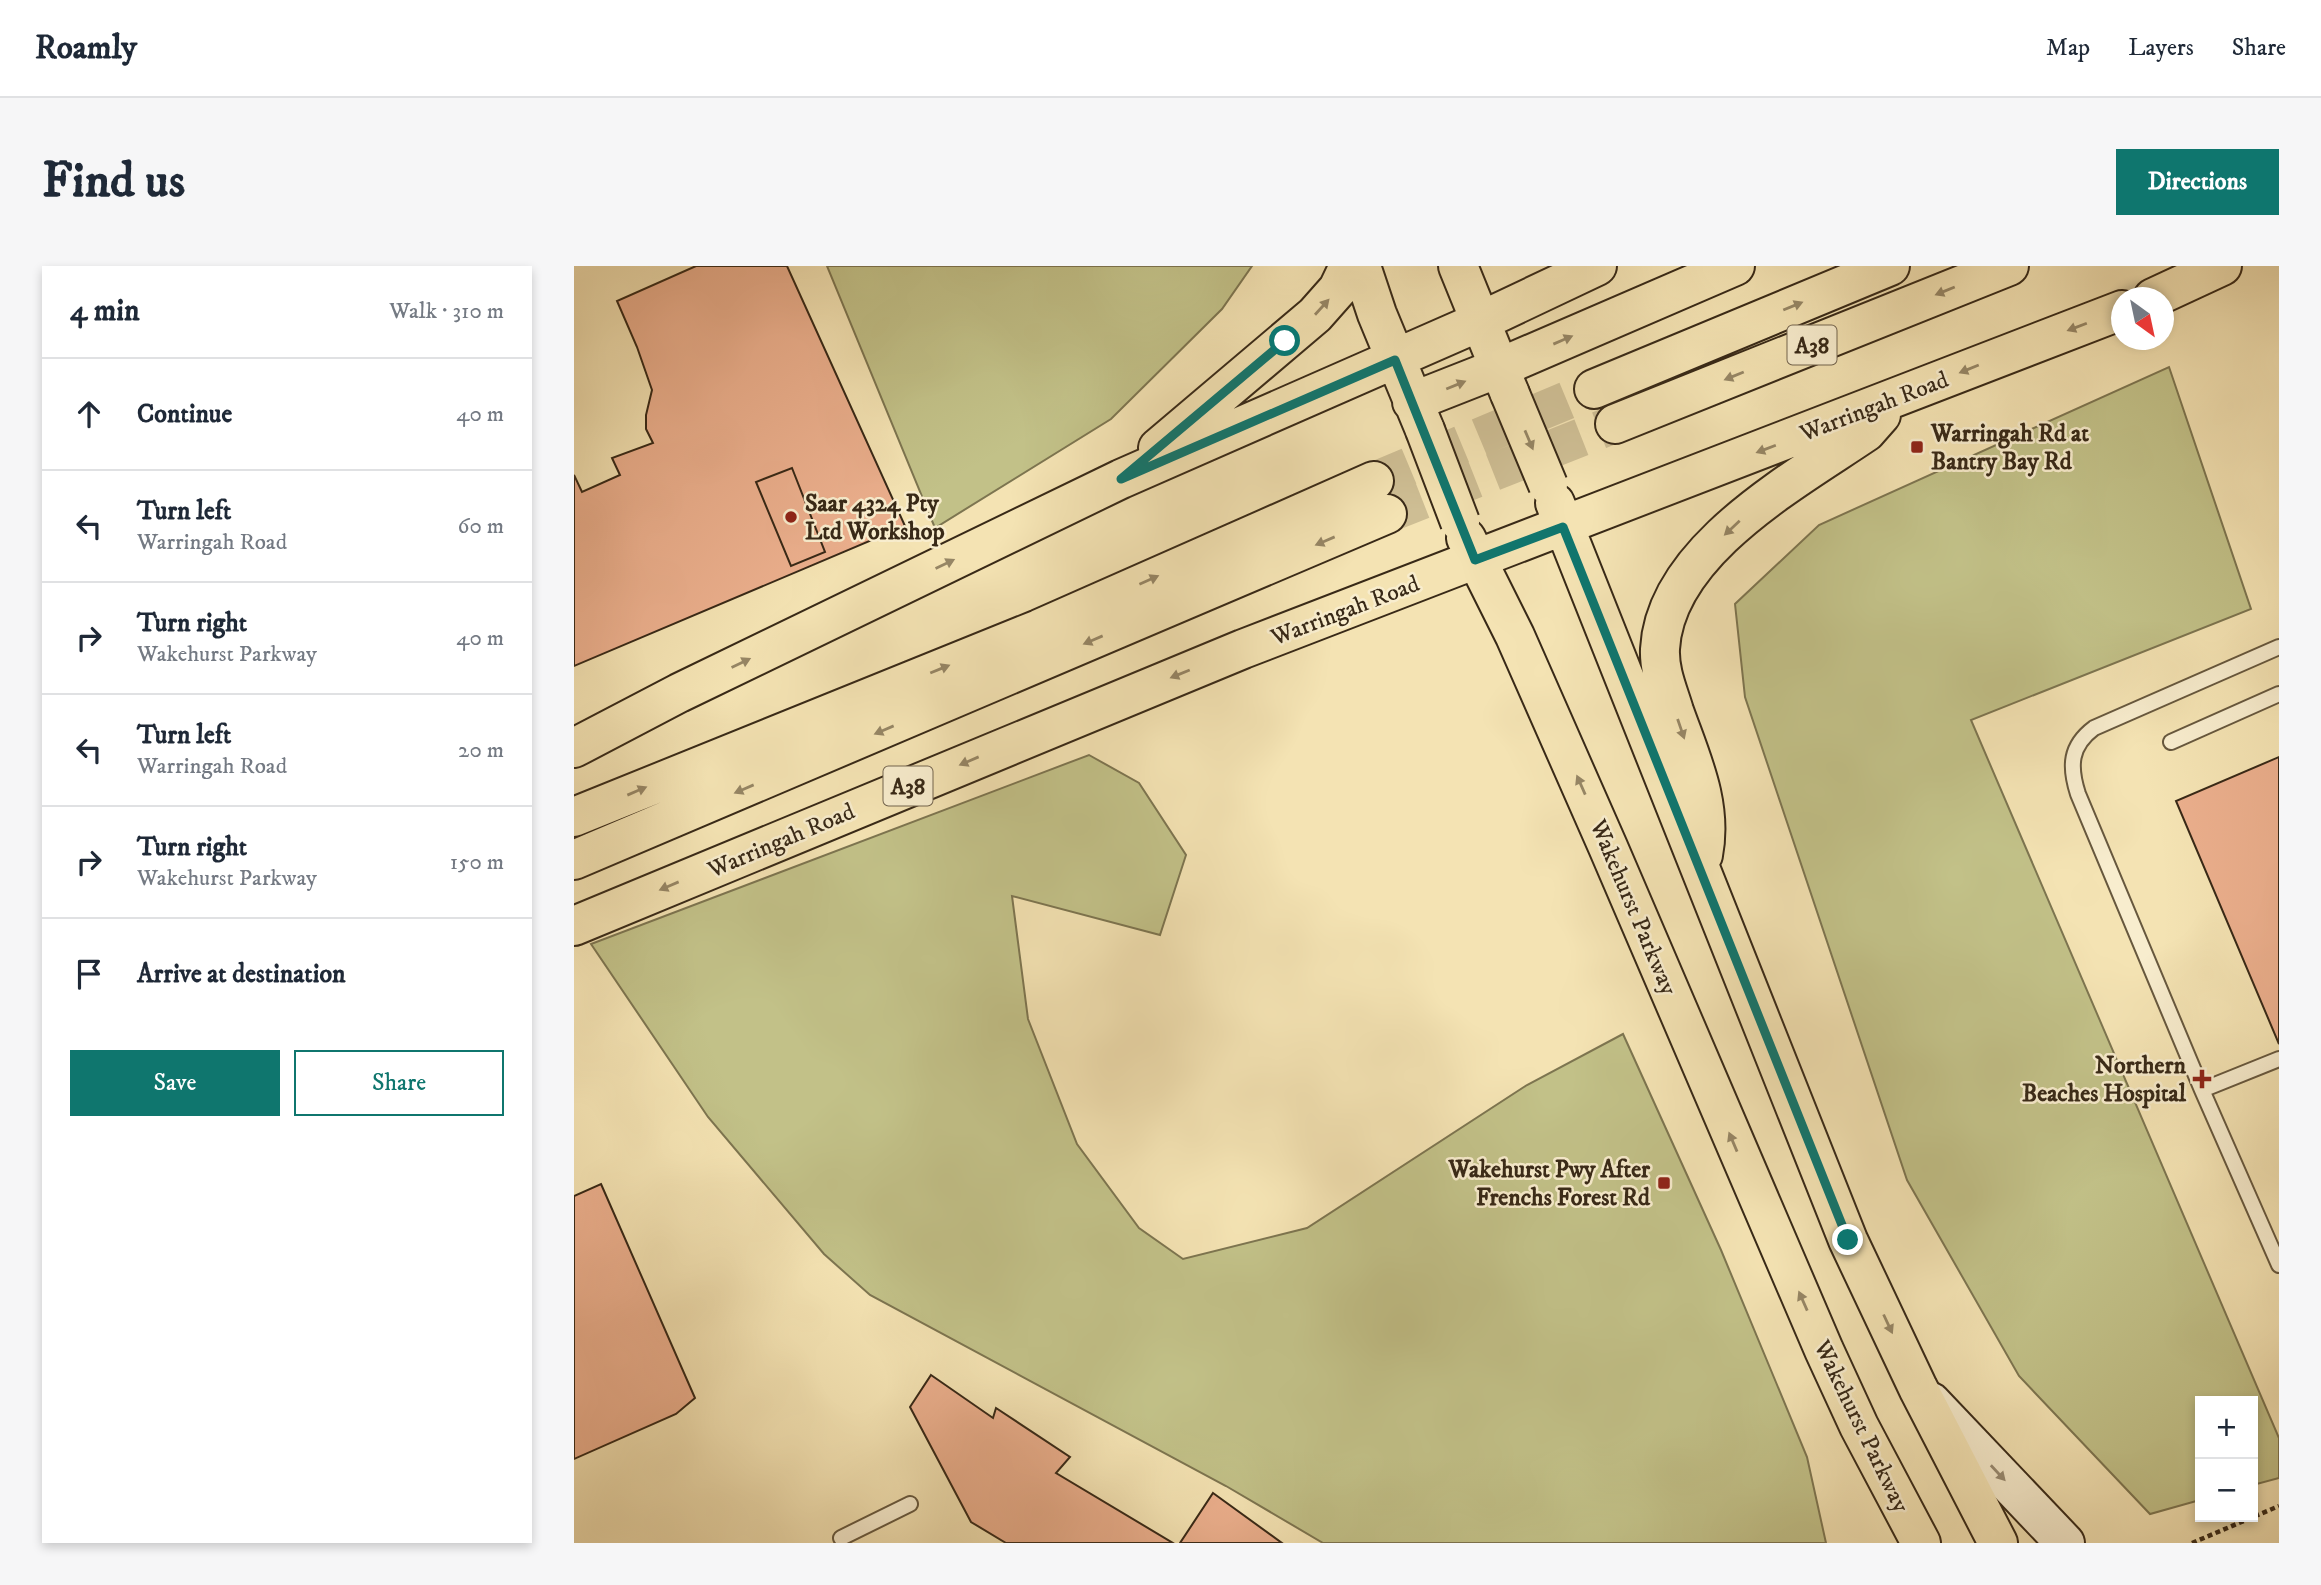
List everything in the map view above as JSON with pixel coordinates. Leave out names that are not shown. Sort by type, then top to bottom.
[{"type":"main road","points":[[1121,479],[1315,315],[1338,289],[1349,266]]},
{"type":"main road","name":"Wakehurst Parkway","points":[[1361,266],[1395,360],[1475,560],[1515,636],[1760,1205],[1853,1413],[1894,1496],[1921,1543]]},
{"type":"main road","points":[[1458,266],[1674,797],[1700,871],[1848,1240],[1918,1388],[1998,1543]]},
{"type":"main road","points":[[574,748],[679,693],[1121,479],[1395,360],[1597,266]]},
{"type":"main road","points":[[1419,416],[1506,381],[1735,266]]},
{"type":"main road","name":"A38","points":[[1594,389],[1890,266]]},
{"type":"main road","name":"A38","points":[[1615,424],[2009,266]]},
{"type":"main road","points":[[2174,288],[2222,266]]},
{"type":"main road","name":"Warringah Road","points":[[574,926],[1104,704],[2111,314]]},
{"type":"main road","points":[[1700,871],[1706,838],[1705,798],[1663,679],[1660,649],[1669,606],[1704,556],[1736,524],[1866,432],[1898,397]]},
{"type":"main road","name":"A38","points":[[574,817],[1039,629],[1381,497],[574,860]]},
{"type":"main road","points":[[1918,1388],[2065,1543]]},
{"type":"main road","points":[[1894,1496],[1899,1543]]},
{"type":"lane","points":[[2279,648],[2094,728],[2077,744],[2071,764],[2078,794],[2202,1090],[2279,1265]]},
{"type":"lane","points":[[2171,742],[2279,694]]},
{"type":"lane","points":[[2202,1090],[2279,1059]]},
{"type":"lane","points":[[841,1538],[910,1504]]},
{"type":"path","points":[[2192,1543],[2279,1506]]},
{"type":"shaded area","points":[[827,266],[1252,266],[1222,309],[1111,419],[935,528]]},
{"type":"shaded area","points":[[2169,367],[2251,609],[1971,720],[2279,1438],[2279,1478],[2258,1484],[2258,1396],[2195,1396],[2195,1501],[2150,1514],[2019,1376],[1907,1180],[1745,697],[1735,604],[1819,525]]},
{"type":"shaded area","points":[[1089,755],[1139,783],[1186,855],[1160,935],[1012,896],[1028,1019],[1077,1144],[1139,1228],[1183,1259],[1307,1228],[1527,1085],[1623,1034],[1721,1250],[1807,1457],[1826,1543],[1323,1543],[1226,1486],[870,1295],[824,1254],[708,1117],[591,944]]},
{"type":"building","points":[[696,266],[787,266],[905,526],[574,666],[574,475],[582,492],[620,475],[612,458],[653,443],[646,429],[646,415],[652,390],[617,301]]},
{"type":"building","name":"Saar 4324 Pty Ltd Workshop","points":[[792,468],[825,552],[791,566],[756,482]]},
{"type":"building","points":[[2279,757],[2279,1044],[2176,801]]},
{"type":"building","points":[[601,1184],[695,1398],[676,1414],[574,1459],[574,1196]]},
{"type":"building","points":[[931,1375],[993,1418],[996,1408],[1070,1457],[1056,1473],[1173,1543],[1006,1543],[971,1522],[910,1407]]},
{"type":"building","points":[[1213,1493],[1282,1543],[1180,1543]]},
{"type":"tunnel","points":[[1374,481],[1594,389]]},
{"type":"tunnel","points":[[1387,514],[1615,424]]},
{"type":"place","name":"Warringah Rd at Bantry Bay Rd","points":[[1917,447]]},
{"type":"place","name":"Saar 4324 Pty Ltd Workshop","points":[[791,517]]},
{"type":"place","name":"Northern Beaches Hospital","points":[[2202,1079]]},
{"type":"place","name":"Wakehurst Pwy After Frenchs Forest Rd","points":[[1664,1183]]},
{"type":"route","points":[[1285,341],[1121,479],[1338,382],[1395,360],[1475,560],[1563,527],[1674,797],[1700,871],[1848,1240]]}]
